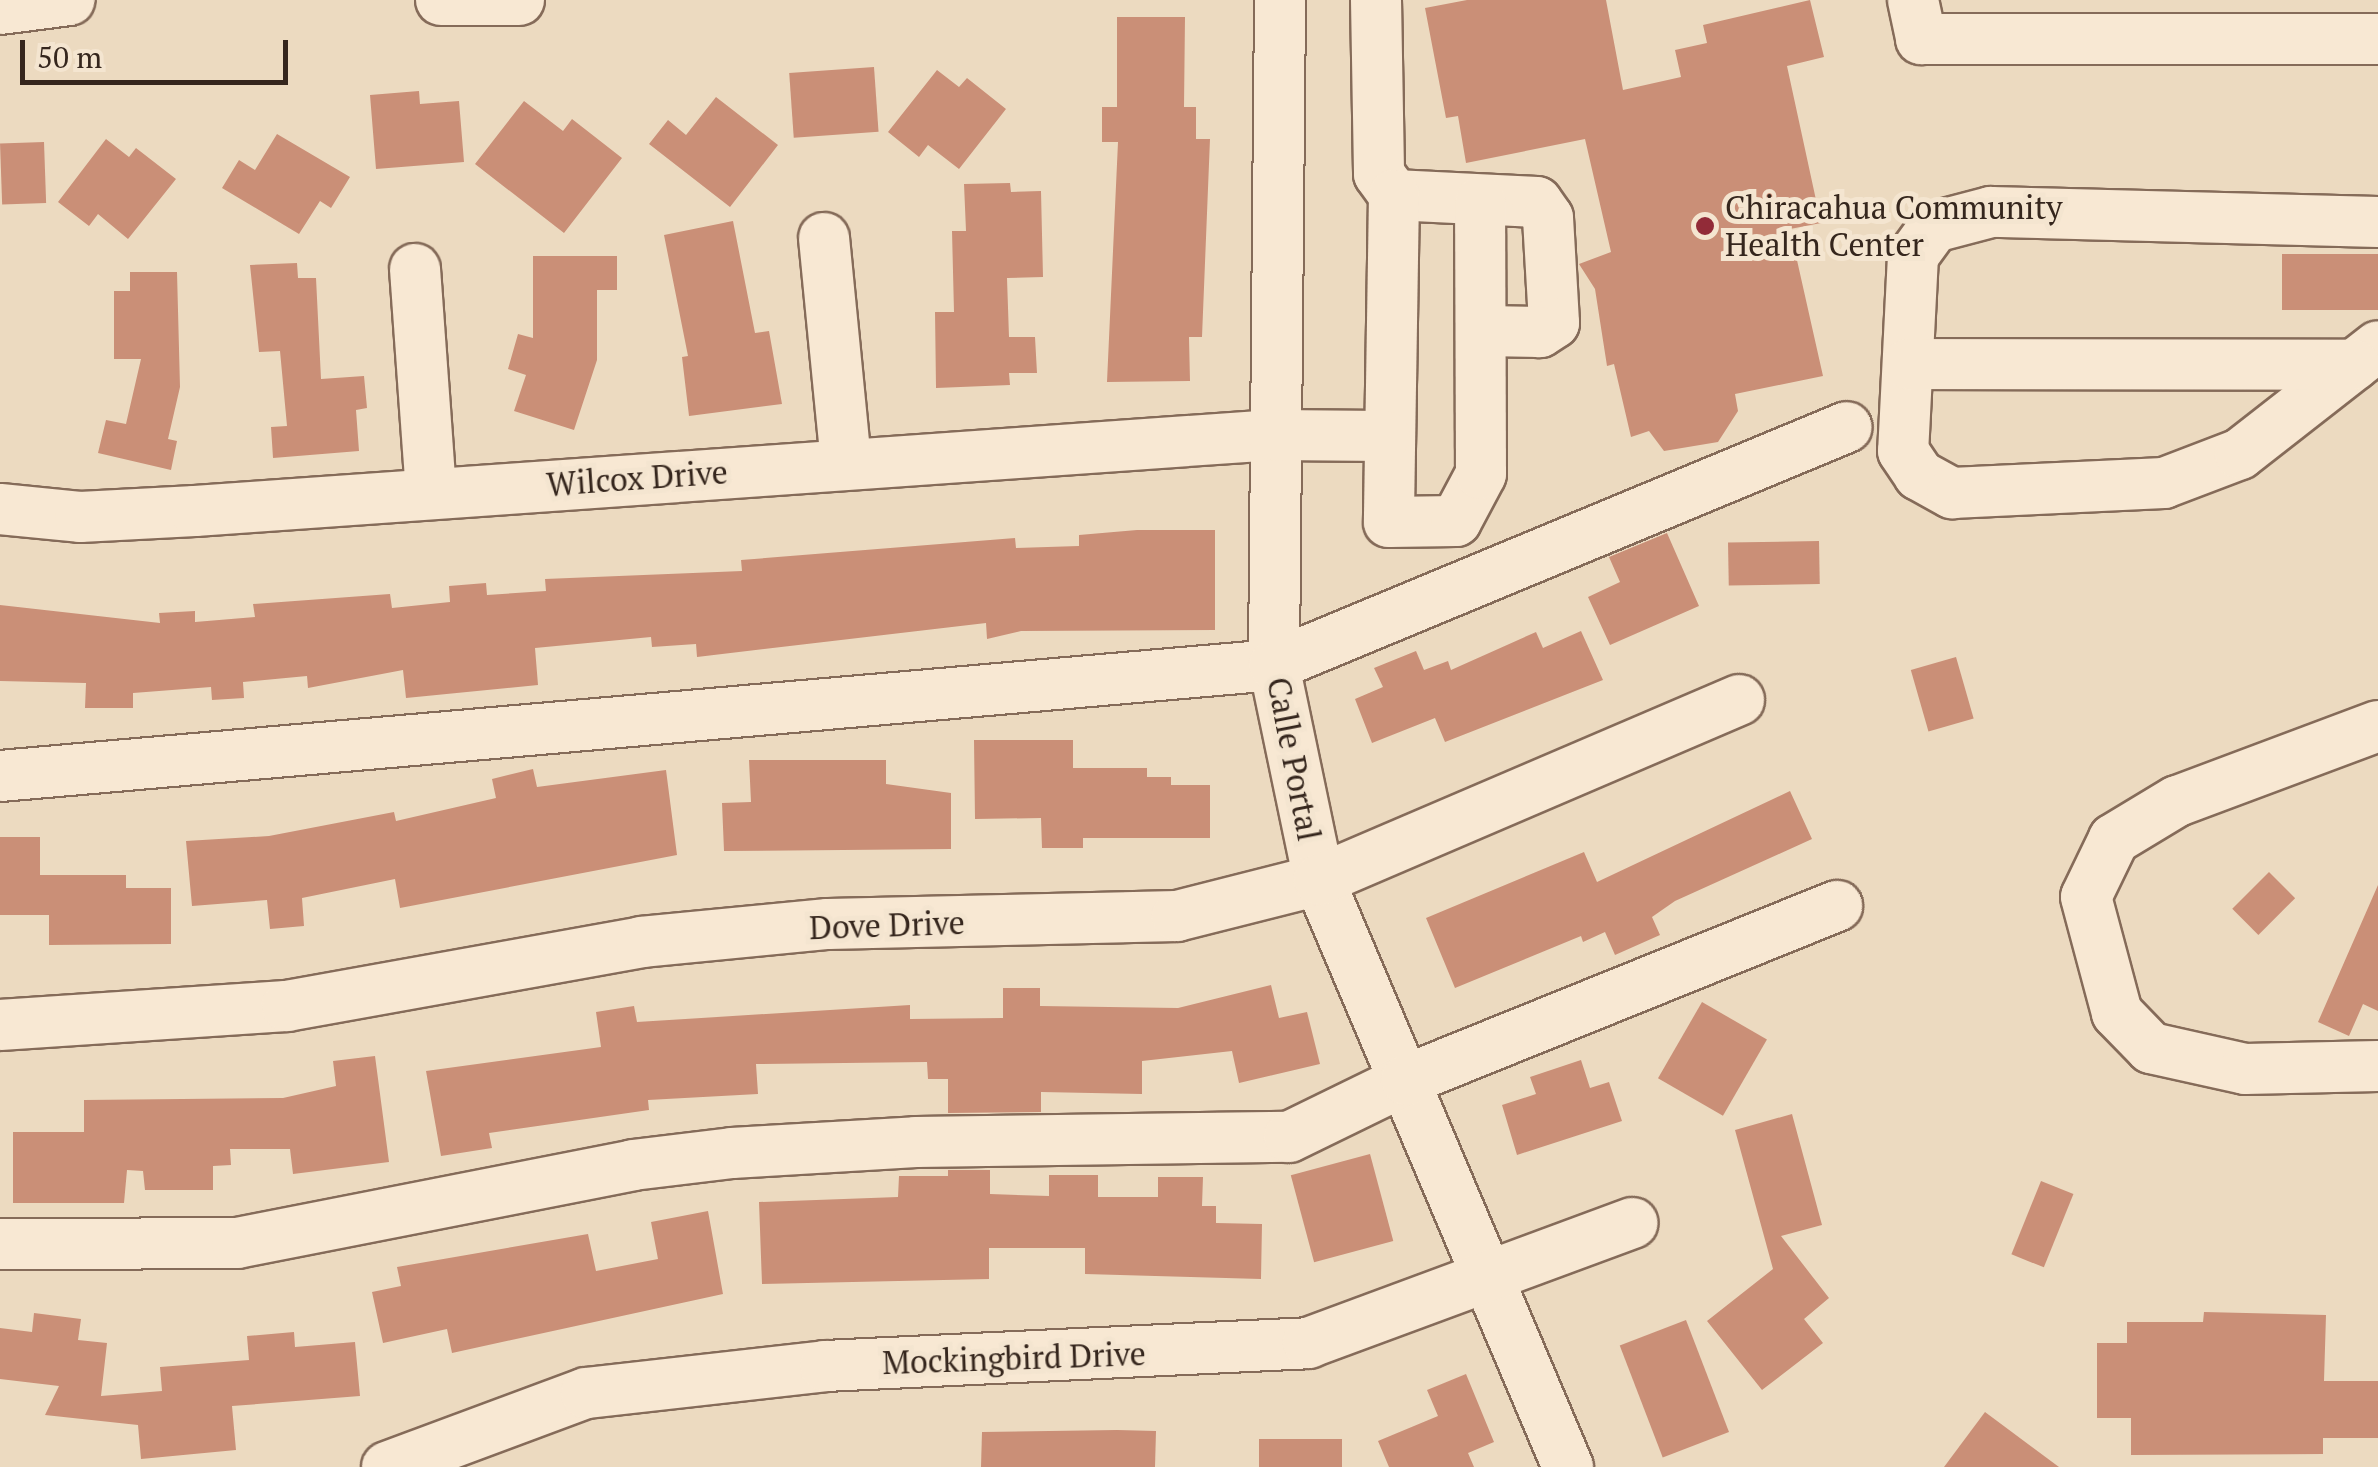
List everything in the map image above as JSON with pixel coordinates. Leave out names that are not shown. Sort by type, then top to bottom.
[{"type":"street","points":[[0,9],[69,0]]},
{"type":"street","points":[[441,0],[519,0]]},
{"type":"street","name":"Calle Portal","points":[[1280,0],[1274,665],[1318,880],[1492,1275],[1568,1467]]},
{"type":"street","points":[[1376,0],[1378,174],[1394,195],[1383,517],[1456,520],[1481,474],[1485,331],[1480,202]]},
{"type":"street","points":[[1913,0],[1921,38],[2329,20],[2378,39]]},
{"type":"street","points":[[1394,195],[1537,202],[1552,256],[1554,323],[1540,332],[1485,331]]},
{"type":"street","points":[[2366,355],[2240,454],[2164,483],[1952,493],[1919,475],[1903,450],[1913,256],[1934,227],[1990,212],[2378,222]]},
{"type":"street","points":[[824,238],[846,463]]},
{"type":"street","points":[[414,269],[431,493]]},
{"type":"street","points":[[1908,364],[2366,355]]},
{"type":"street","points":[[0,776],[1274,665],[1847,427]]},
{"type":"street","name":"Wilcox Drive","points":[[0,510],[80,517],[1274,434],[1384,436]]},
{"type":"street","name":"Dove Drive","points":[[0,1024],[287,1006],[698,936],[828,924],[1177,916],[1318,880],[1740,700]]},
{"type":"street","points":[[2378,726],[2177,802],[2114,840],[2086,897],[2117,1013],[2151,1048],[2245,1069],[2378,1066]]},
{"type":"street","points":[[0,1244],[237,1243],[633,1165],[732,1154],[916,1142],[1262,1142],[1289,1138],[1406,1080],[1836,906]]},
{"type":"street","name":"Mockingbird Drive","points":[[387,1467],[586,1393],[825,1366],[1308,1344],[1633,1223]]},
{"type":"building","name":"Chiracahua Community Health Center","points":[[1467,0],[1606,0],[1623,90],[1681,77],[1675,50],[1707,43],[1703,25],[1810,0],[1824,57],[1787,66],[1821,223],[1790,229],[1823,376],[1735,394],[1738,411],[1718,442],[1664,451],[1649,431],[1631,437],[1614,364],[1607,366],[1595,289],[1579,264],[1611,252],[1585,139],[1466,163],[1458,116],[1446,118],[1425,8]]},
{"type":"building","points":[[1117,17],[1185,17],[1184,107],[1196,107],[1196,139],[1210,139],[1202,337],[1189,337],[1190,381],[1107,382],[1118,142],[1102,142],[1102,107],[1117,107]]},
{"type":"building","points":[[874,67],[879,132],[794,138],[789,73]]},
{"type":"building","points":[[937,70],[959,87],[967,78],[1006,109],[959,169],[928,145],[919,157],[888,132]]},
{"type":"building","points":[[419,91],[420,104],[459,101],[464,162],[376,169],[370,95]]},
{"type":"building","points":[[716,97],[778,145],[730,207],[649,144],[668,120],[686,135]]},
{"type":"building","points":[[524,101],[563,131],[572,119],[622,158],[564,233],[475,164]]},
{"type":"building","points":[[277,134],[350,177],[331,208],[320,201],[299,234],[222,188],[239,160],[255,170]]},
{"type":"building","points":[[106,139],[129,157],[136,148],[176,179],[128,239],[98,214],[89,226],[58,202]]},
{"type":"building","points":[[44,142],[46,203],[2,204],[0,144]]},
{"type":"building","points":[[1010,183],[1011,192],[1041,191],[1043,277],[1007,278],[1009,337],[1035,337],[1037,373],[1009,373],[1010,385],[936,388],[935,312],[954,312],[952,231],[966,231],[964,184]]},
{"type":"building","points":[[733,221],[755,333],[769,331],[782,404],[689,416],[682,357],[688,356],[664,235]]},
{"type":"building","points":[[2282,254],[2378,254],[2378,310],[2282,310]]},
{"type":"building","points":[[533,256],[617,256],[617,290],[597,290],[597,360],[574,430],[514,411],[526,375],[508,369],[518,334],[533,338]]},
{"type":"building","points":[[297,263],[298,278],[316,278],[321,379],[364,376],[367,408],[356,410],[359,451],[273,458],[271,427],[287,426],[280,351],[259,352],[250,265]]},
{"type":"building","points":[[130,272],[177,272],[180,387],[168,439],[177,441],[171,470],[98,453],[106,420],[126,424],[141,359],[114,359],[114,291],[130,291]]},
{"type":"building","points":[[1215,530],[1215,630],[1021,631],[987,639],[986,623],[697,657],[696,644],[652,647],[651,637],[535,648],[538,685],[406,698],[403,670],[308,688],[307,676],[243,682],[244,698],[212,700],[211,687],[133,693],[133,708],[85,708],[86,683],[0,681],[0,605],[160,623],[159,613],[195,611],[195,622],[255,617],[253,604],[390,594],[392,608],[450,602],[449,586],[486,583],[487,595],[546,591],[545,579],[742,571],[741,560],[1015,538],[1016,548],[1079,546],[1079,535]]},
{"type":"building","points":[[1667,533],[1699,606],[1610,645],[1588,597],[1620,582],[1609,557]]},
{"type":"building","points":[[1819,541],[1820,584],[1729,586],[1728,543]]},
{"type":"building","points":[[1581,631],[1603,680],[1445,742],[1435,718],[1372,743],[1355,699],[1383,687],[1374,668],[1416,651],[1424,670],[1448,661],[1451,670],[1536,632],[1543,648]]},
{"type":"building","points":[[1956,657],[1974,719],[1928,731],[1911,670]]},
{"type":"building","points":[[974,740],[1073,740],[1073,768],[1147,768],[1147,777],[1171,777],[1171,785],[1210,785],[1210,838],[1083,838],[1083,848],[1042,848],[1041,818],[975,819]]},
{"type":"building","points":[[749,760],[886,760],[886,784],[951,793],[951,849],[724,851],[722,803],[751,802]]},
{"type":"building","points":[[533,769],[537,787],[666,770],[677,855],[400,908],[395,879],[302,898],[304,926],[270,929],[267,900],[192,906],[186,841],[269,836],[394,812],[396,821],[496,798],[492,779]]},
{"type":"building","points":[[1790,791],[1812,839],[1675,901],[1652,917],[1660,935],[1615,955],[1605,932],[1583,942],[1581,936],[1455,988],[1426,918],[1584,852],[1597,882]]},
{"type":"building","points":[[0,837],[40,837],[40,875],[126,875],[126,888],[171,888],[171,944],[49,945],[49,915],[0,915]]},
{"type":"building","points":[[2269,872],[2295,898],[2258,935],[2232,909]]},
{"type":"building","points":[[2378,885],[2378,1011],[2363,1004],[2349,1036],[2318,1022]]},
{"type":"building","points":[[1271,985],[1279,1018],[1307,1012],[1320,1064],[1239,1083],[1232,1051],[1142,1061],[1142,1094],[1041,1092],[1041,1112],[948,1113],[948,1079],[928,1079],[927,1062],[756,1064],[758,1094],[648,1100],[649,1110],[489,1133],[492,1148],[441,1156],[426,1071],[601,1047],[596,1012],[634,1006],[637,1022],[910,1005],[910,1019],[1003,1018],[1003,988],[1040,988],[1040,1006],[1178,1008]]},
{"type":"building","points":[[1702,1002],[1767,1040],[1723,1116],[1658,1078]]},
{"type":"building","points":[[375,1056],[389,1162],[293,1174],[290,1149],[230,1149],[231,1165],[213,1166],[213,1190],[145,1190],[143,1171],[127,1170],[124,1203],[13,1203],[13,1132],[84,1132],[84,1100],[283,1098],[336,1086],[333,1061]]},
{"type":"building","points":[[1581,1060],[1590,1088],[1609,1082],[1622,1121],[1517,1155],[1502,1105],[1536,1094],[1530,1077]]},
{"type":"building","points":[[1792,1114],[1822,1225],[1781,1236],[1829,1298],[1804,1319],[1823,1343],[1762,1390],[1707,1321],[1773,1269],[1735,1130]]},
{"type":"building","points":[[1370,1154],[1393,1241],[1314,1262],[1291,1175]]},
{"type":"building","points":[[948,1170],[990,1170],[990,1194],[1049,1196],[1049,1175],[1098,1175],[1098,1197],[1158,1197],[1158,1177],[1203,1177],[1202,1206],[1216,1206],[1216,1223],[1262,1224],[1261,1279],[1085,1274],[1085,1248],[989,1248],[989,1279],[762,1284],[759,1202],[898,1197],[899,1176],[948,1176]]},
{"type":"building","points":[[2041,1181],[2073,1194],[2044,1267],[2011,1254]]},
{"type":"building","points":[[708,1211],[723,1294],[452,1353],[447,1329],[383,1343],[372,1292],[401,1286],[397,1267],[588,1234],[596,1271],[658,1259],[651,1222]]},
{"type":"building","points":[[2204,1312],[2326,1315],[2324,1381],[2378,1381],[2378,1438],[2323,1438],[2323,1454],[2131,1455],[2131,1418],[2097,1418],[2097,1343],[2127,1343],[2127,1322],[2203,1322]]},
{"type":"building","points":[[34,1313],[81,1319],[78,1340],[107,1343],[101,1396],[162,1391],[160,1367],[249,1360],[247,1336],[294,1332],[295,1347],[355,1342],[360,1396],[232,1406],[236,1450],[141,1459],[138,1425],[45,1415],[59,1386],[0,1379],[0,1328],[32,1332]]},
{"type":"building","points":[[1686,1320],[1729,1432],[1663,1457],[1620,1345]]},
{"type":"building","points":[[1466,1374],[1494,1442],[1468,1453],[1474,1467],[1389,1467],[1378,1441],[1438,1416],[1427,1390]]},
{"type":"building","points":[[1985,1412],[2059,1467],[1944,1467]]},
{"type":"building","points":[[1156,1431],[1155,1467],[981,1467],[982,1432]]},
{"type":"building","points":[[1259,1439],[1342,1439],[1342,1467],[1259,1467]]},
{"type":"place","name":"Chiracahua Community Health Center","points":[[1705,226]]}]
